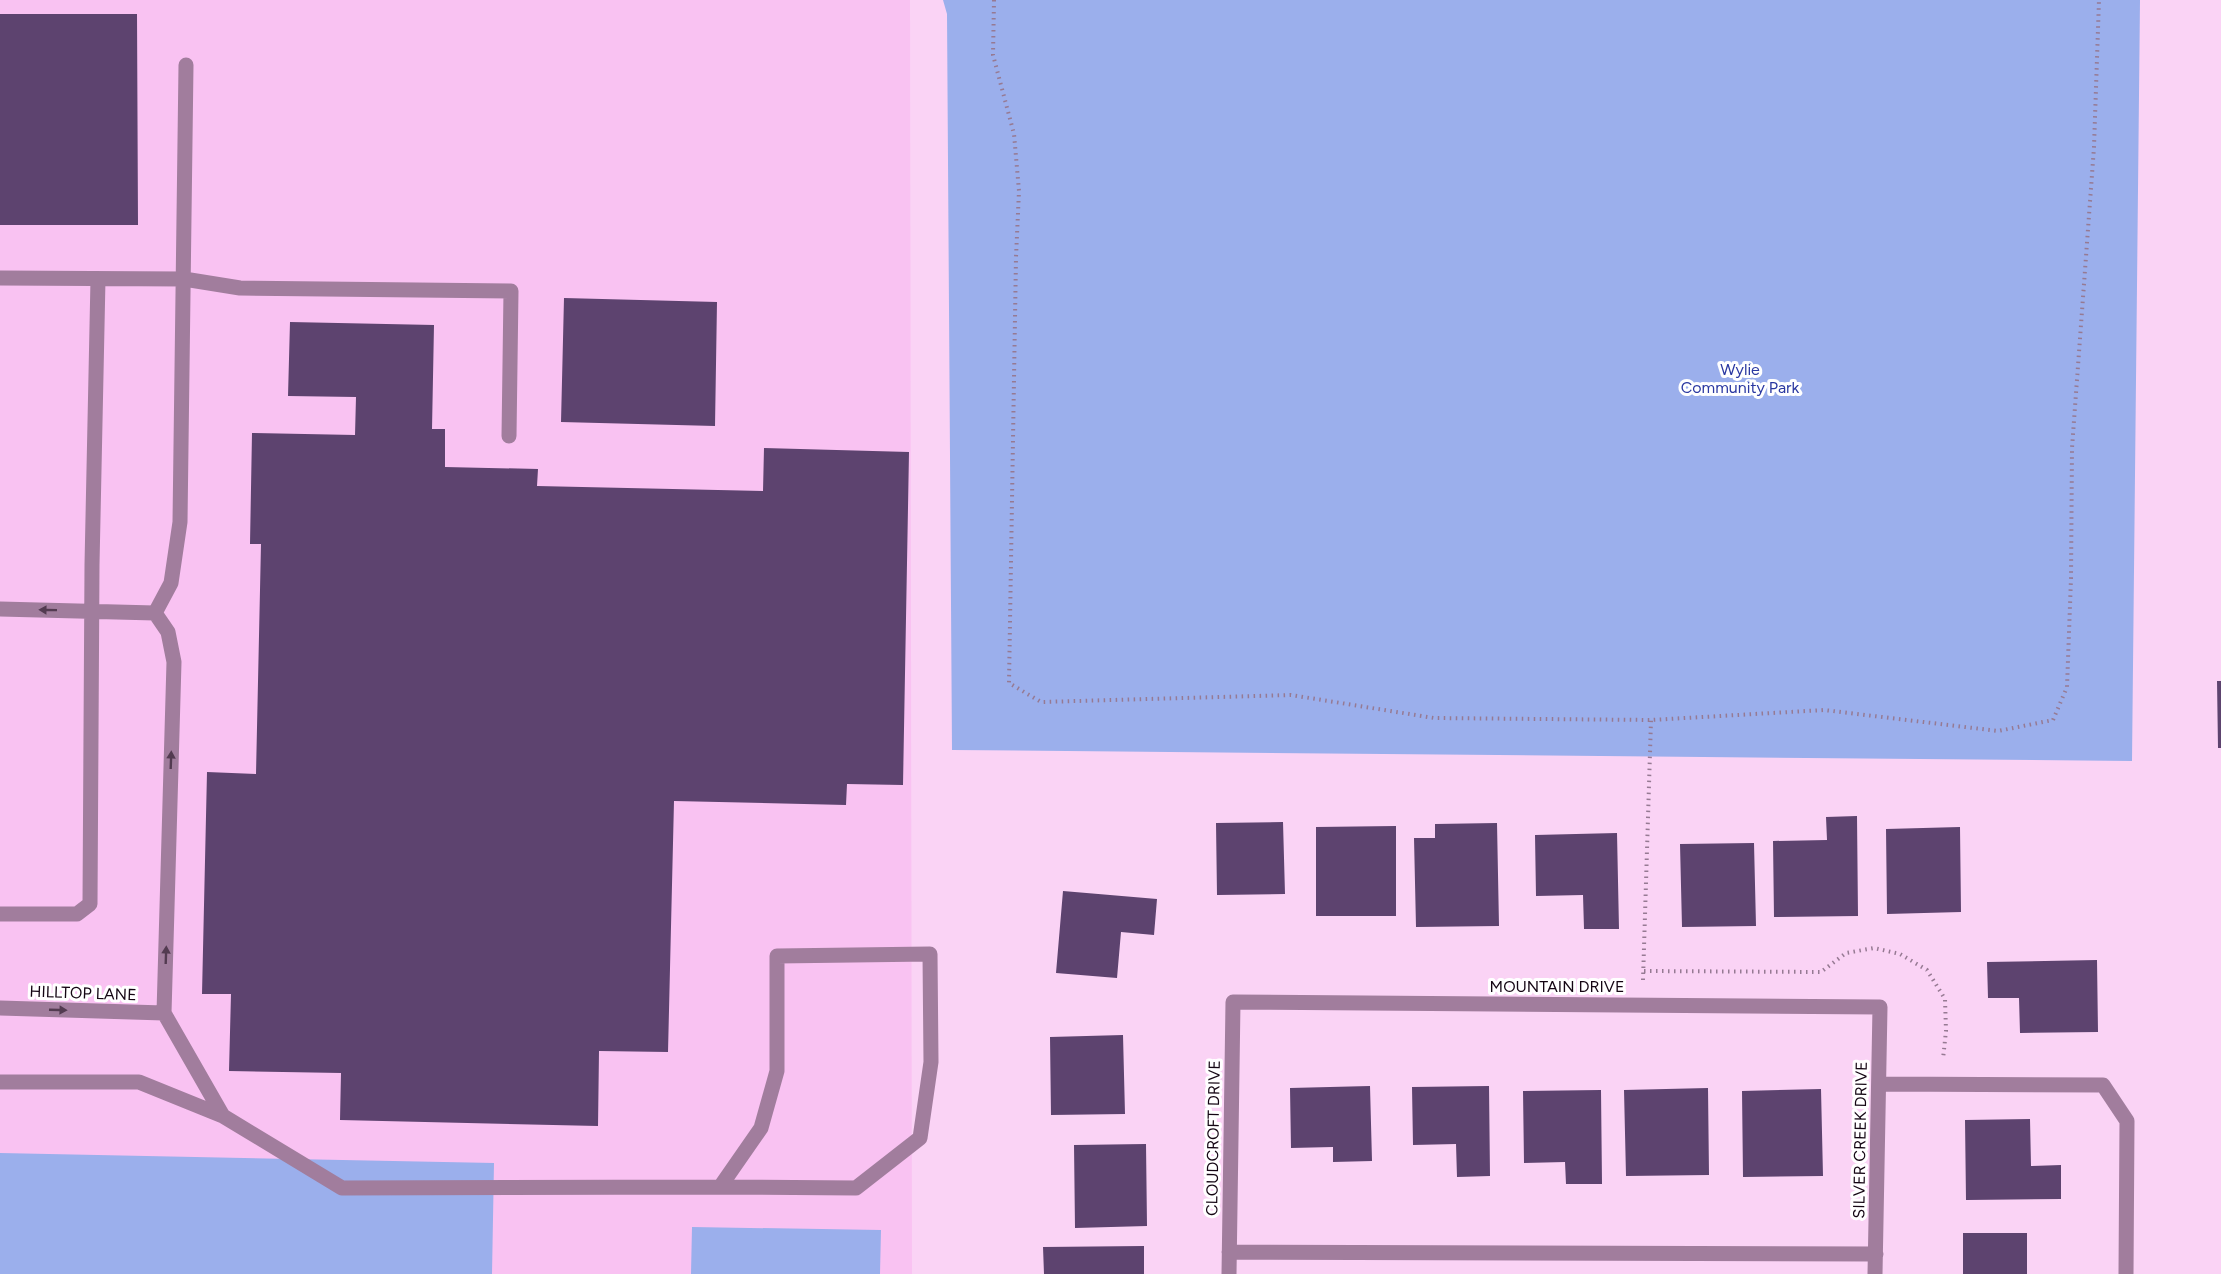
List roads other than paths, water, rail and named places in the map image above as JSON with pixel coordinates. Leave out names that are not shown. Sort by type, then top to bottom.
[{"type":"street","points":[[155,613],[171,583],[180,522],[186,65]]},
{"type":"street","points":[[0,278],[184,279],[240,288],[511,291],[509,436]]},
{"type":"street","points":[[0,914],[77,914],[90,904],[98,279]]},
{"type":"street","points":[[0,609],[155,613]]},
{"type":"street","points":[[155,613],[168,632],[174,662],[164,1013],[223,1116]]},
{"type":"street","points":[[0,1082],[139,1082],[223,1116],[342,1188],[856,1188],[920,1138],[931,1062],[930,954],[777,956],[777,1071],[761,1128],[720,1187]]},
{"type":"street","name":"MOUNTAIN DRIVE","points":[[1233,1002],[1880,1006]]},
{"type":"street","name":"CLOUDCROFT DRIVE","points":[[1228,1274],[1233,1002]]},
{"type":"street","name":"SILVER CREEK DRIVE","points":[[1875,1274],[1880,1006]]},
{"type":"street","name":"HILLTOP LANE","points":[[0,1008],[164,1013]]},
{"type":"street","points":[[1879,1084],[2103,1085],[2127,1121],[2126,1274]]},
{"type":"street","points":[[1229,1252],[1876,1254]]},
{"type":"park label","name":"Wylie Community Park","points":[[1740,378]]}]
